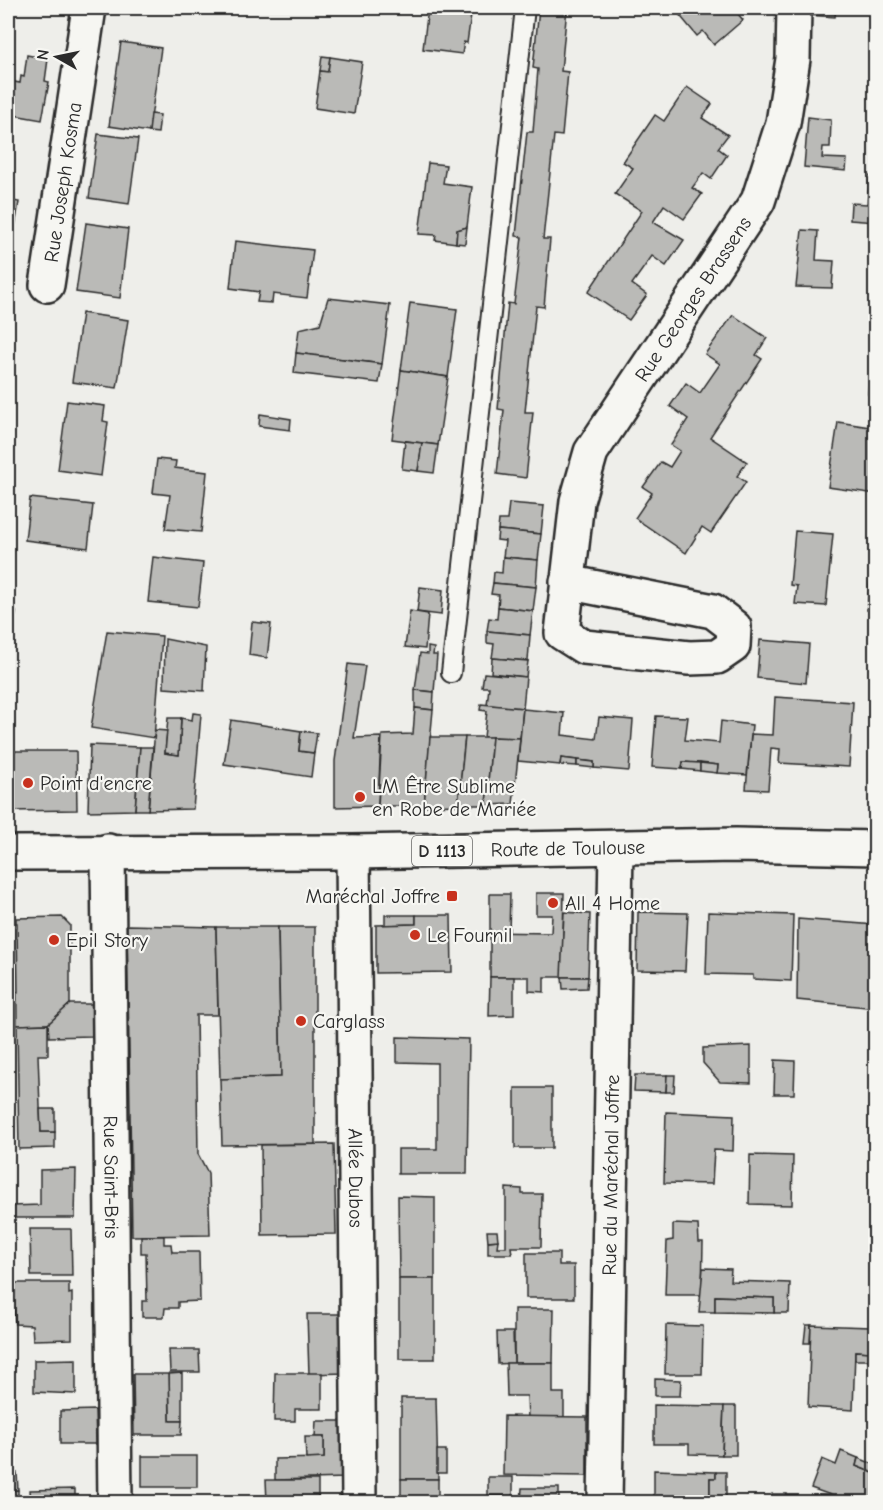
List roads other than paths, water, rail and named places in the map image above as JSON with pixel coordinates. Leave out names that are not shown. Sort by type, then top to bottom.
[{"type":"street","name":"Rue Joseph Kosma","points":[[47,285],[88,8]]},
{"type":"street","name":"Rue Georges Brassens","points":[[567,582],[713,611],[734,627],[733,646],[717,657],[688,658],[584,647],[562,633],[567,582],[577,501],[591,452],[758,201],[783,123],[793,60],[794,8]]},
{"type":"street","name":"Route de Toulouse","points":[[8,853],[353,852],[736,845],[876,848]]},
{"type":"street","name":"Rue du Maréchal Joffre","points":[[605,1503],[616,848]]},
{"type":"street","name":"Rue Saint-Bris","points":[[108,851],[115,1503]]},
{"type":"street","name":"Allée Dubos","points":[[353,852],[359,1503]]},
{"type":"lane","points":[[451,673],[525,8]]},
{"type":"place","name":"Point d'encre","points":[[28,783]]},
{"type":"place","name":"LM Être Sublime en Robe de Mariée","points":[[360,797]]},
{"type":"place","name":"Maréchal Joffre","points":[[452,896]]},
{"type":"place","name":"All 4 Home","points":[[553,903]]},
{"type":"place","name":"Le Fournil","points":[[415,935]]},
{"type":"place","name":"Epil Story","points":[[54,940]]},
{"type":"place","name":"Carglass","points":[[301,1021]]}]
